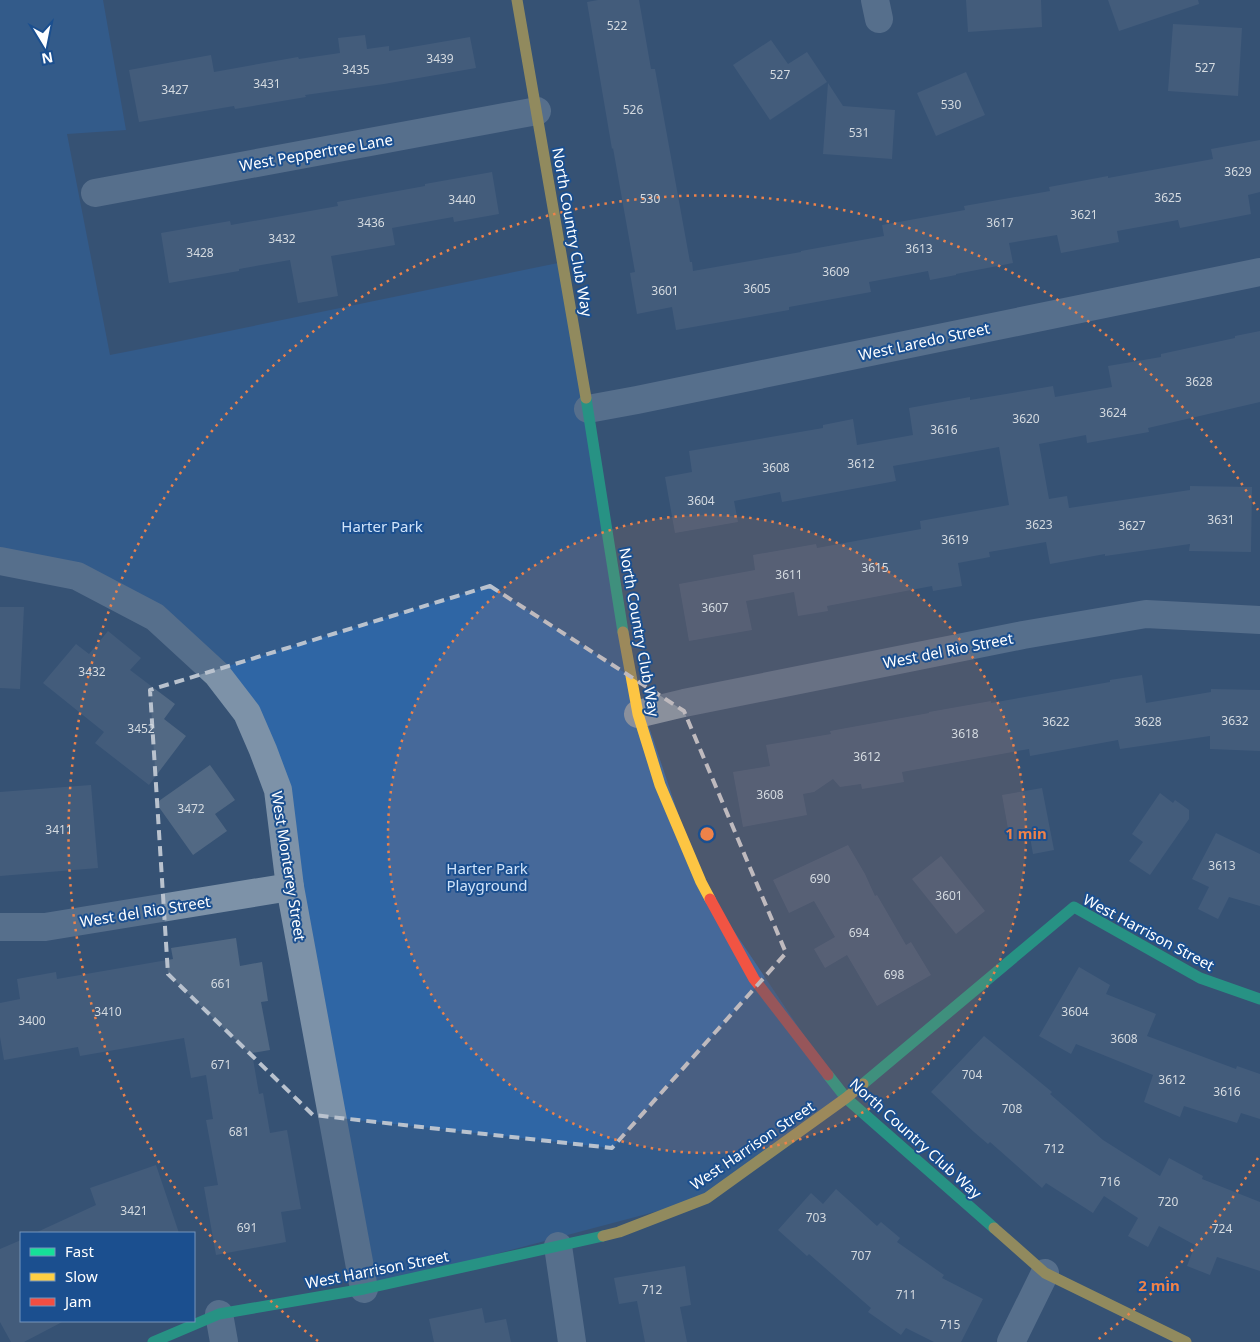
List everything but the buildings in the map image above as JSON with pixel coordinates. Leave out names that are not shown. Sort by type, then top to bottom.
[{"type":"street","name":"North Country Club Way","points":[[517,0],[588,409],[638,714],[660,785],[701,882],[754,979],[846,1098],[1045,1273],[1186,1342]]},
{"type":"street","name":"West Peppertree Lane","points":[[95,193],[537,112]]},
{"type":"street","name":"West Laredo Street","points":[[588,409],[1260,272]]},
{"type":"street","name":"West Monterey Street","points":[[0,561],[77,576],[156,617],[217,674],[247,713],[278,790],[290,887],[364,1289]]},
{"type":"street","name":"West del Rio Street","points":[[638,714],[1023,635],[1146,614],[1260,620]]},
{"type":"street","name":"West del Rio Street","points":[[0,927],[45,927],[290,887]]},
{"type":"street","name":"West Harrison Street","points":[[153,1342],[219,1314],[364,1289],[619,1232],[707,1198],[846,1098],[1074,906],[1200,978],[1260,999]]},
{"type":"street","points":[[558,1246],[572,1342]]},
{"type":"street","points":[[1011,1342],[1045,1273]]},
{"type":"street","points":[[219,1314],[224,1342]]},
{"type":"highlighted area","points":[[490,586],[684,711],[786,953],[612,1148],[313,1115],[168,974],[150,690]]},
{"type":"green space","name":"Harter Park","points":[[0,0],[103,0],[126,130],[67,134],[110,355],[563,262],[629,667],[701,882],[846,1098],[707,1198],[364,1289],[263,750],[155,617],[0,561]]},
{"type":"traffic: fast","points":[[586,398],[623,632]]},
{"type":"traffic: fast","points":[[863,1084],[1074,907],[1200,978],[1260,999]]},
{"type":"traffic: fast","points":[[828,1075],[846,1098],[994,1228]]},
{"type":"traffic: fast","points":[[153,1342],[219,1314],[364,1289],[603,1236]]},
{"type":"traffic: slow","points":[[517,0],[586,398]]},
{"type":"traffic: slow","points":[[623,632],[638,714],[660,785],[710,899]]},
{"type":"traffic: slow","points":[[603,1236],[619,1232],[707,1198],[863,1084]]},
{"type":"traffic: slow","points":[[994,1228],[1045,1273],[1186,1342]]},
{"type":"traffic: jam","points":[[710,899],[754,979],[828,1075]]},
{"type":"park label","name":"Harter Park Playground","points":[[487,876]]}]
